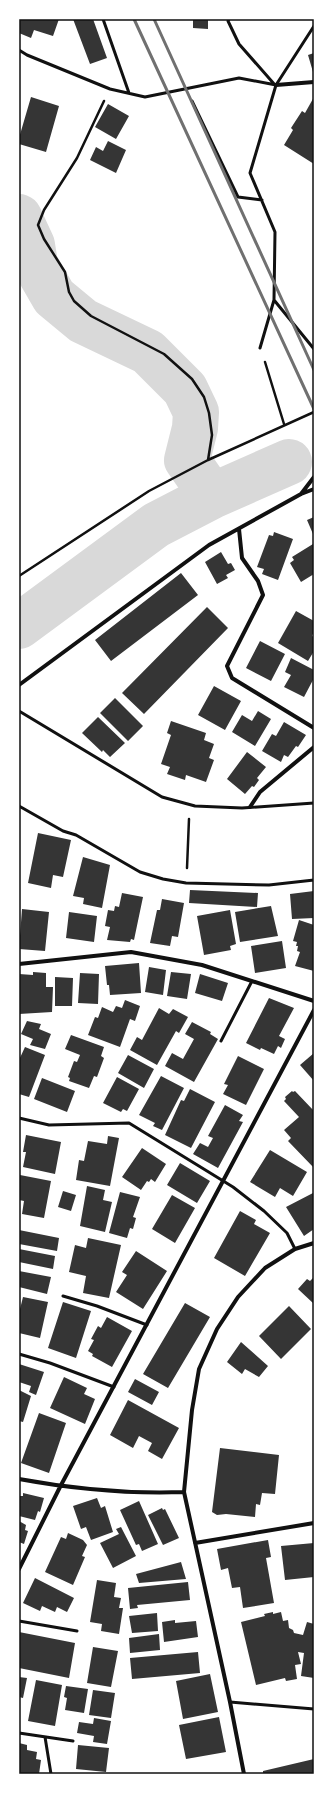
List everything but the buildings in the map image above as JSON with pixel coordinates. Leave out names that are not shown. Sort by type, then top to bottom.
[{"type":"street","points":[[276,85],[314,82]]},
{"type":"street","points":[[301,494],[314,477]]},
{"type":"street","points":[[19,685],[209,545],[301,494],[314,489]]},
{"type":"street","points":[[238,529],[242,558],[258,581],[263,595],[227,666],[232,678],[314,728]]},
{"type":"street","points":[[250,807],[260,792],[314,747]]},
{"type":"street","points":[[19,964],[131,952],[202,965],[314,1001]]},
{"type":"street","points":[[19,1570],[60,1487],[314,1010]]},
{"type":"street","points":[[244,1774],[230,1702],[184,1492],[191,1418],[199,1369],[217,1329],[238,1298],[265,1268],[295,1249],[314,1243]]},
{"type":"street","points":[[19,1480],[60,1487],[150,1494],[184,1492]]},
{"type":"street","points":[[195,1543],[314,1523]]},
{"type":"lane","points":[[102,19],[129,93]]},
{"type":"lane","points":[[229,19],[228,21],[239,44],[276,85]]},
{"type":"lane","points":[[260,348],[274,300],[275,232],[250,173],[276,85],[314,26]]},
{"type":"lane","points":[[19,50],[27,55],[110,89],[144,97],[239,78],[276,85]]},
{"type":"lane","points":[[192,101],[238,197],[262,200]]},
{"type":"lane","points":[[274,300],[314,349]]},
{"type":"lane","points":[[19,711],[162,796],[190,804],[250,807],[314,803]]},
{"type":"lane","points":[[19,806],[64,831],[76,835],[140,872],[163,879],[186,883],[269,885],[314,880]]},
{"type":"lane","points":[[221,1041],[252,981]]},
{"type":"lane","points":[[19,1118],[49,1125],[129,1123],[224,1180],[264,1211],[287,1233],[295,1249]]},
{"type":"lane","points":[[63,1296],[97,1306],[147,1325]]},
{"type":"lane","points":[[19,1354],[50,1363],[114,1387]]},
{"type":"lane","points":[[19,1621],[77,1631]]},
{"type":"lane","points":[[230,1702],[314,1709]]},
{"type":"lane","points":[[19,1733],[73,1741]]},
{"type":"lane","points":[[45,1737],[51,1774]]},
{"type":"path","points":[[110,89],[77,158],[44,210],[38,224],[44,239],[65,272],[69,292],[74,301],[91,316],[164,354],[192,379],[204,397],[208,413],[212,435],[208,460]]},
{"type":"path","points":[[260,348],[284,424]]},
{"type":"path","points":[[19,576],[149,491],[208,460],[284,424],[314,412]]},
{"type":"path","points":[[186,883],[190,804]]},
{"type":"waterway","points":[[19,217],[32,245],[35,264],[54,297],[83,321],[148,352],[185,389],[196,412],[195,428],[187,460],[212,496]]},
{"type":"waterway","points":[[19,626],[156,525],[212,496],[289,462]]},
{"type":"railway","points":[[134,19],[314,409]]},
{"type":"railway","points":[[154,19],[314,370]]}]
